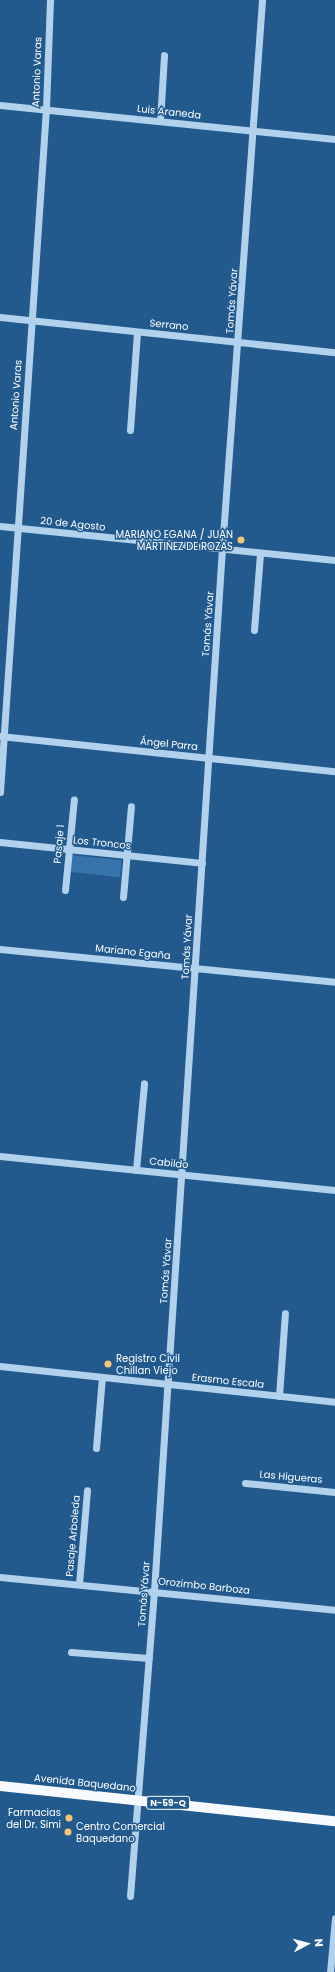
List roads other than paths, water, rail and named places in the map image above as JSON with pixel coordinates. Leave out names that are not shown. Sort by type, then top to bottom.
[{"type":"main road","name":"Avenida Baquedano","points":[[0,1786],[335,1820]]},
{"type":"street","name":"Antonio Varas","points":[[0,792],[2,737],[16,528],[46,109],[50,0]]},
{"type":"street","name":"Tomás Yávar","points":[[130,1896],[154,1591],[196,968],[222,549],[239,343],[262,0]]},
{"type":"street","points":[[160,122],[164,55]]},
{"type":"street","name":"Luis Araneda","points":[[0,105],[335,139]]},
{"type":"street","name":"Serrano","points":[[0,317],[335,352]]},
{"type":"street","points":[[130,430],[137,332]]},
{"type":"street","name":"20 de Agosto","points":[[0,526],[335,560]]},
{"type":"street","points":[[254,630],[260,553]]},
{"type":"street","name":"Ángel Parra","points":[[2,737],[335,771]]},
{"type":"street","name":"Pasaje 1","points":[[65,890],[74,799]]},
{"type":"street","points":[[123,897],[131,806]]},
{"type":"street","name":"Los Troncos","points":[[0,842],[202,863]]},
{"type":"street","name":"Mariano Egaña","points":[[0,949],[335,982]]},
{"type":"street","points":[[136,1170],[144,1083]]},
{"type":"street","name":"Cabildo","points":[[0,1156],[335,1190]]},
{"type":"street","points":[[279,1396],[285,1313]]},
{"type":"street","name":"Erasmo Escala","points":[[0,1366],[335,1402]]},
{"type":"street","points":[[96,1448],[102,1377]]},
{"type":"street","name":"Las Higueras","points":[[245,1483],[335,1492]]},
{"type":"street","name":"Pasaje Arboleda","points":[[79,1584],[87,1490]]},
{"type":"street","name":"Orozimbo Barboza","points":[[0,1577],[335,1610]]},
{"type":"street","points":[[71,1652],[149,1658]]},
{"type":"street","points":[[330,1972],[335,1918]]},
{"type":"place","name":"MARIANO EGANA / JUAN MARTINEZ DE ROZAS","points":[[241,540]]},
{"type":"place","name":"Registro Civil Chillan Viejo","points":[[108,1364]]},
{"type":"place","name":"Farmacias del Dr. Simi","points":[[69,1818]]},
{"type":"place","name":"Centro Comercial Baquedano","points":[[68,1832]]}]
